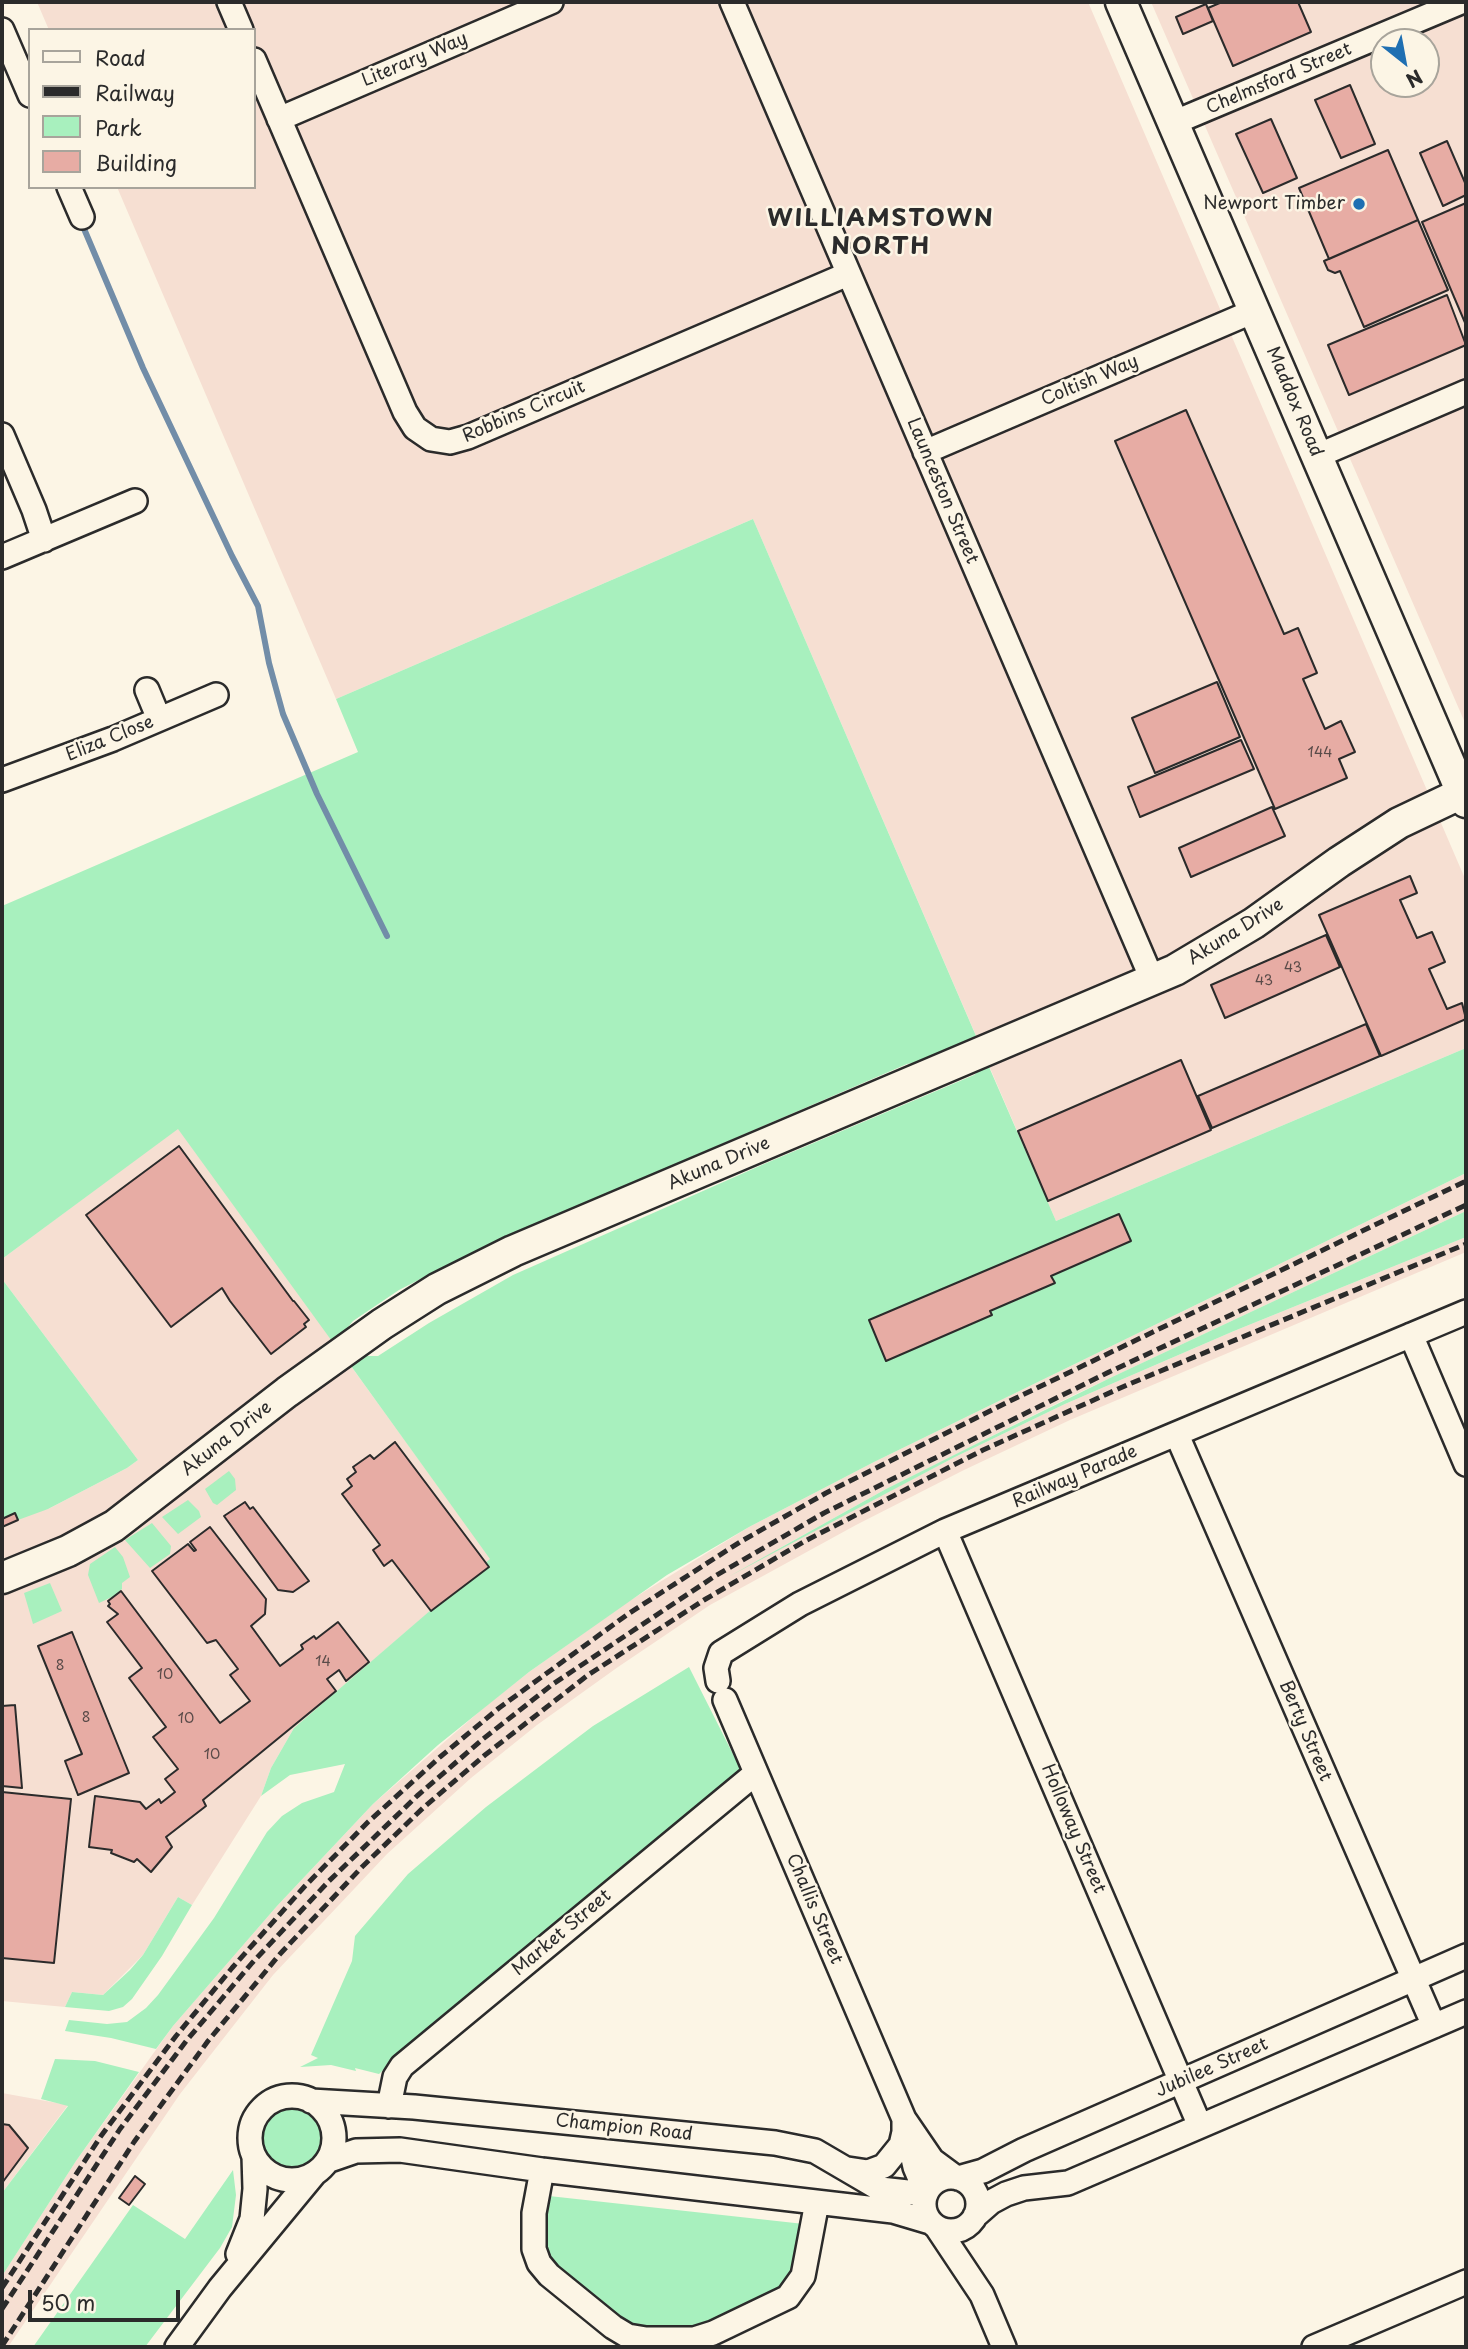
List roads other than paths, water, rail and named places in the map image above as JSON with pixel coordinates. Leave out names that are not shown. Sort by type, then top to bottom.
[{"type":"street","points":[[229,2],[240,28]]},
{"type":"street","name":"Literary Way","points":[[279,119],[551,2]]},
{"type":"street","name":"Launceston Street","points":[[732,2],[1152,979]]},
{"type":"street","name":"Maddox Road","points":[[1121,2],[1465,795]]},
{"type":"street","name":"Chelmsford Street","points":[[1173,124],[1461,2]]},
{"type":"street","points":[[2,30],[7,57],[28,92]]},
{"type":"street","name":"Robbins Circuit","points":[[256,65],[405,412],[415,428],[431,439],[450,442],[468,437],[849,274]]},
{"type":"street","points":[[70,189],[82,217]]},
{"type":"street","name":"Coltish Way","points":[[925,452],[1254,311]]},
{"type":"street","points":[[1317,456],[1466,392]]},
{"type":"street","points":[[2,435],[44,540]]},
{"type":"street","points":[[2,557],[135,501]]},
{"type":"street","points":[[147,690],[159,719]]},
{"type":"street","name":"Eliza Close","points":[[2,780],[95,746],[216,695]]},
{"type":"street","name":"Akuna Drive","points":[[2,1578],[68,1551],[114,1526],[287,1392],[436,1289],[513,1251],[1175,970],[1226,941],[1399,823],[1465,795]]},
{"type":"street","name":"Railway Parade","points":[[722,1690],[716,1668],[721,1653],[800,1604],[945,1531],[1466,1312]]},
{"type":"street","points":[[1411,1335],[1466,1464]]},
{"type":"street","name":"Berty Street","points":[[1177,1435],[1434,2026]]},
{"type":"street","name":"Holloway Street","points":[[945,1531],[1199,2126]]},
{"type":"street","name":"Challis Street","points":[[722,1690],[904,2119],[915,2167],[926,2194]]},
{"type":"street","name":"Market Street","points":[[389,2106],[395,2077],[402,2066],[756,1773]]},
{"type":"street","name":"Jubilee Street","points":[[957,2177],[983,2172],[1024,2150],[1466,1956]]},
{"type":"street","points":[[254,2156],[266,2172],[284,2180],[297,2180],[356,2151],[385,2149],[893,2211],[948,2231],[958,2231],[967,2226],[990,2202],[1006,2194],[1024,2188],[1068,2183],[1466,2012]]},
{"type":"street","points":[[189,2343],[250,2228],[255,2200],[251,2129],[262,2109],[282,2097],[294,2096],[311,2101],[326,2114],[333,2127],[333,2147],[321,2167],[220,2288]]},
{"type":"street","name":"Champion Road","points":[[311,2101],[775,2143],[815,2151],[880,2189],[926,2194]]},
{"type":"street","points":[[847,2168],[869,2172],[884,2166],[901,2145],[904,2119]]},
{"type":"street","name":"Challis Street","points":[[904,2119],[932,2160],[942,2170],[957,2177]]},
{"type":"street","points":[[542,2170],[534,2213],[534,2249],[539,2263],[549,2275],[613,2327],[628,2336],[646,2339],[694,2339],[713,2333],[788,2297],[803,2276],[817,2202]]},
{"type":"street","points":[[982,2295],[972,2241],[977,2195],[970,2184],[957,2177],[938,2180],[926,2194],[924,2209],[982,2295],[1004,2347]]},
{"type":"street","points":[[1314,2347],[1466,2282]]},
{"type":"waterway","points":[[82,224],[143,368],[258,606],[269,663],[283,714],[317,794],[387,936]]},
{"type":"railway","points":[[2,2288],[101,2136],[176,2036],[232,1968],[305,1886],[368,1822],[499,1708],[628,1614],[740,1542],[826,1493],[1014,1399],[1466,1181]]},
{"type":"railway","points":[[2,2309],[120,2129],[187,2040],[252,1963],[329,1881],[417,1796],[553,1684],[715,1576],[824,1513],[1107,1373],[1466,1205]]},
{"type":"railway","points":[[2,2346],[134,2142],[208,2041],[280,1954],[362,1867],[423,1808],[485,1755],[588,1675],[704,1600],[805,1541],[983,1450],[1127,1385],[1466,1244]]},
{"type":"place","name":"Newport Timber","points":[[1359,204]]},
{"type":"district","name":"WILLIAMSTOWN NORTH","points":[[881,233]]}]
